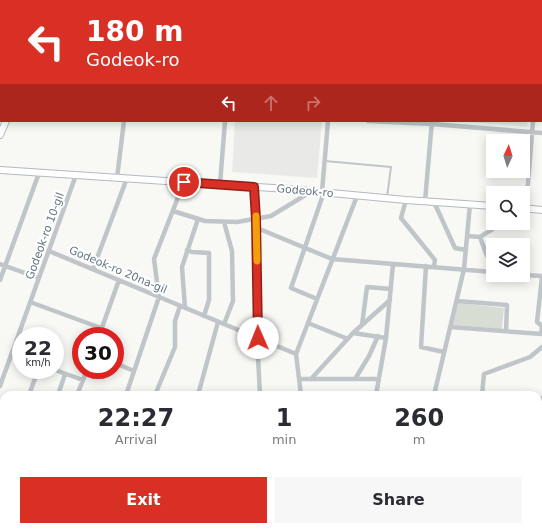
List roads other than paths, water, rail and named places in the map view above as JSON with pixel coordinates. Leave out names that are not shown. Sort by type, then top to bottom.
[{"type":"main road","points":[[0,135],[6,122]]},
{"type":"main road","name":"Godeok-ro","points":[[0,170],[220,184],[486,205]]},
{"type":"main road","points":[[530,209],[542,210]]},
{"type":"street","points":[[117,178],[124,122]]},
{"type":"street","points":[[220,184],[225,122]]},
{"type":"street","points":[[317,298],[291,288],[323,192],[328,122]]},
{"type":"street","points":[[400,122],[432,123],[542,133]]},
{"type":"street","points":[[526,186],[533,122]]},
{"type":"street","points":[[426,201],[432,123]]},
{"type":"street","points":[[0,280],[3,265],[38,172]]},
{"type":"street","name":"Godeok-ro 10-gil","points":[[21,327],[76,175]]},
{"type":"street","points":[[93,269],[127,178]]},
{"type":"street","points":[[127,391],[159,297],[154,259],[184,182]]},
{"type":"street","points":[[254,187],[257,228],[260,391]]},
{"type":"street","points":[[173,211],[198,219],[237,222],[271,216],[312,191]]},
{"type":"street","points":[[300,391],[296,354],[356,196]]},
{"type":"street","points":[[406,200],[401,218],[435,260],[434,267]]},
{"type":"street","points":[[434,202],[455,248],[466,250]]},
{"type":"street","points":[[435,391],[464,269],[470,204]]},
{"type":"street","points":[[157,391],[175,347],[174,320],[182,307],[182,267],[198,219]]},
{"type":"street","points":[[224,222],[232,251],[233,301],[224,324]]},
{"type":"street","points":[[257,228],[332,259],[486,271]]},
{"type":"street","points":[[467,236],[480,237],[491,230]]},
{"type":"street","points":[[480,237],[486,253]]},
{"type":"street","points":[[187,250],[192,252],[209,253],[209,300],[204,316]]},
{"type":"street","name":"Godeok-ro 20na-gil","points":[[49,251],[296,354]]},
{"type":"street","points":[[377,391],[386,338],[393,264]]},
{"type":"street","points":[[3,265],[39,278]]},
{"type":"street","points":[[426,266],[421,347],[444,352]]},
{"type":"street","points":[[450,327],[542,334],[542,326],[537,322],[542,277],[530,276]]},
{"type":"street","points":[[102,327],[119,280]]},
{"type":"street","points":[[362,325],[367,287],[391,289]]},
{"type":"street","points":[[311,379],[353,333],[390,300]]},
{"type":"street","points":[[457,301],[507,305],[506,331]]},
{"type":"street","points":[[30,302],[99,327]]},
{"type":"street","points":[[199,391],[218,322]]},
{"type":"street","points":[[308,323],[348,339]]},
{"type":"street","points":[[353,333],[386,338]]},
{"type":"street","points":[[355,380],[369,356],[378,336]]},
{"type":"street","points":[[482,391],[484,374],[530,357],[542,347]]},
{"type":"street","name":"Godeok-ro 10-gil","points":[[0,386],[12,354]]},
{"type":"street","points":[[124,367],[134,371]]},
{"type":"street","points":[[59,391],[65,374],[83,380],[79,391]]},
{"type":"street","points":[[30,391],[35,379]]},
{"type":"street","points":[[299,379],[379,379]]},
{"type":"lane","points":[[325,161],[391,166],[387,198]]}]
